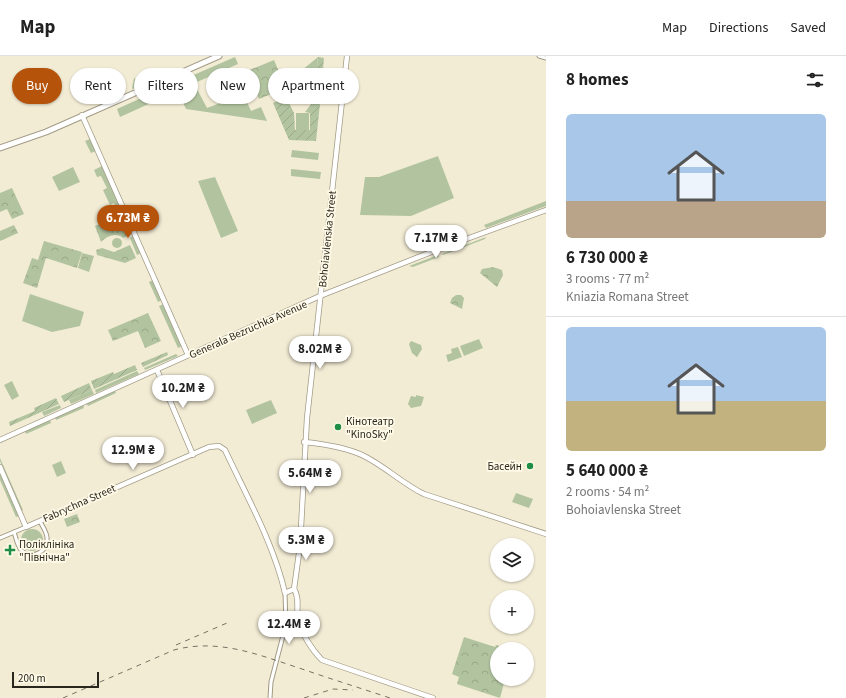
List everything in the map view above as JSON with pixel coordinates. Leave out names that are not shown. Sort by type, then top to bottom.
[{"type":"main road","points":[[0,148],[46,132],[219,56]]},
{"type":"street","name":"Bohoiavlenska Street","points":[[347,56],[304,442],[300,546],[294,590],[297,594],[298,618],[300,625],[316,654],[322,660],[433,698]]},
{"type":"street","points":[[539,56],[546,58]]},
{"type":"street","points":[[82,115],[188,355]]},
{"type":"street","name":"Generala Bezruchka Avenue","points":[[0,440],[320,296],[439,249],[546,210]]},
{"type":"street","points":[[157,370],[193,455]]},
{"type":"street","points":[[304,442],[356,452],[375,462],[410,487],[424,494],[546,534]]},
{"type":"street","name":"Fabrychna Street","points":[[0,538],[209,447],[219,446],[225,450],[271,549],[281,576],[285,593]]},
{"type":"street","points":[[0,468],[26,527]]},
{"type":"street","points":[[14,532],[18,545],[23,551],[30,554],[38,554],[44,549],[47,539],[40,521]]},
{"type":"street","points":[[270,698],[271,682],[286,624],[285,593],[294,590]]},
{"type":"green space","points":[[235,57],[238,64],[229,68],[210,68]]},
{"type":"green space","points":[[318,57],[317,68],[305,68]]},
{"type":"green space","points":[[318,57],[324,58],[323,68],[317,68]]},
{"type":"green space","points":[[274,60],[277,68],[268,68],[268,95],[260,99],[260,68],[254,68]]},
{"type":"green space","points":[[206,70],[206,78],[198,82],[198,73]]},
{"type":"green space","points":[[134,78],[134,88],[132,89]]},
{"type":"green space","points":[[198,91],[207,108],[218,104],[248,104],[251,111],[261,107],[267,121],[186,109],[184,104],[198,104]]},
{"type":"green space","points":[[134,101],[134,104],[149,104],[120,117],[117,109]]},
{"type":"green space","points":[[273,104],[290,104],[294,113],[295,130],[310,130],[310,113],[305,112],[311,104],[320,104],[316,141],[289,140]]},
{"type":"green space","points":[[296,113],[309,113],[309,130],[296,130]]},
{"type":"green space","points":[[90,139],[96,151],[91,153],[85,141]]},
{"type":"green space","points":[[292,150],[319,153],[318,160],[291,157]]},
{"type":"green space","points":[[438,156],[454,198],[411,216],[360,215],[365,177],[379,177]]},
{"type":"green space","points":[[102,166],[122,209],[117,211],[114,203],[110,205],[103,190],[107,188],[101,176],[97,177],[94,170]]},
{"type":"green space","points":[[73,167],[80,182],[59,191],[52,177]]},
{"type":"green space","points":[[291,169],[321,172],[320,179],[291,176]]},
{"type":"green space","points":[[215,177],[238,231],[221,238],[198,181]]},
{"type":"green space","points":[[12,188],[24,214],[12,219],[7,209],[0,212],[0,193]]},
{"type":"green space","points":[[546,201],[546,206],[486,228],[484,225]]},
{"type":"green space","points":[[123,213],[131,229],[127,231],[119,214]]},
{"type":"green space","points":[[117,216],[127,236],[123,238],[115,235],[106,238],[101,242],[95,226]]},
{"type":"green space","points":[[14,225],[18,233],[0,241],[0,231]]},
{"type":"green space","points":[[133,236],[141,253],[137,255],[130,238]]},
{"type":"green space","points":[[486,237],[485,239],[443,255],[442,254]]},
{"type":"green space","points":[[115,238],[119,238],[121,239],[121,247],[115,248],[112,245],[112,241]]},
{"type":"green space","points":[[44,241],[82,252],[77,268],[46,258],[37,288],[23,283],[32,258],[38,260]]},
{"type":"green space","points":[[130,245],[136,258],[125,263],[97,255],[96,250],[102,248],[114,252]]},
{"type":"green space","points":[[82,253],[94,256],[89,272],[78,268]]},
{"type":"green space","points":[[438,255],[439,257],[413,267],[409,266]]},
{"type":"green space","points":[[493,267],[502,270],[503,275],[497,287],[480,273],[482,269]]},
{"type":"green space","points":[[153,280],[162,300],[158,302],[149,282]]},
{"type":"green space","points":[[30,294],[84,312],[80,326],[52,332],[22,321]]},
{"type":"green space","points":[[456,295],[461,295],[464,298],[462,309],[450,303],[452,298]]},
{"type":"green space","points":[[164,304],[182,346],[178,348],[159,306]]},
{"type":"green space","points":[[148,313],[161,341],[145,348],[138,331],[113,341],[108,330]]},
{"type":"green space","points":[[479,339],[483,348],[464,356],[460,346]]},
{"type":"green space","points":[[411,341],[421,345],[422,349],[417,357],[412,353],[409,344]]},
{"type":"green space","points":[[458,347],[462,357],[448,362],[446,355],[452,353],[451,349]]},
{"type":"green space","points":[[167,352],[168,355],[143,367],[141,363]]},
{"type":"green space","points":[[176,354],[178,356],[145,370],[144,368]]},
{"type":"green space","points":[[135,365],[137,370],[94,389],[91,381],[113,372],[114,374]]},
{"type":"green space","points":[[137,371],[139,374],[96,393],[95,390]]},
{"type":"green space","points":[[12,381],[19,396],[12,400],[4,385]]},
{"type":"green space","points":[[89,383],[92,390],[64,402],[61,396]]},
{"type":"green space","points":[[92,390],[94,394],[71,404],[69,400]]},
{"type":"green space","points":[[115,391],[116,393],[88,406],[86,403]]},
{"type":"green space","points":[[416,395],[424,397],[421,406],[411,408],[408,404],[411,396],[416,397]]},
{"type":"green space","points":[[56,398],[59,404],[10,426],[9,422],[35,411],[34,408]]},
{"type":"green space","points":[[271,400],[277,413],[252,424],[246,410]]},
{"type":"green space","points":[[60,405],[61,408],[44,416],[42,412]]},
{"type":"green space","points":[[83,405],[84,408],[56,420],[55,417]]},
{"type":"green space","points":[[50,420],[51,423],[26,434],[25,431]]},
{"type":"green space","points":[[0,458],[23,510],[22,511],[0,461]]},
{"type":"green space","points":[[61,461],[66,473],[57,477],[52,465]]},
{"type":"green space","points":[[0,473],[19,516],[16,517],[0,480]]},
{"type":"green space","points":[[516,493],[533,499],[529,508],[512,502]]},
{"type":"green space","points":[[77,514],[80,522],[67,527],[64,519]]},
{"type":"green space","points":[[32,529],[40,532],[43,540],[40,548],[32,551],[24,548],[21,540],[24,532]]},
{"type":"green space","points":[[464,637],[490,645],[490,686],[503,686],[500,698],[457,684],[459,677],[452,674]]},
{"type":"railway","points":[[176,645],[227,623]]},
{"type":"railway","points":[[63,698],[174,650],[207,646],[239,650],[270,658],[390,698]]},
{"type":"railway","points":[[304,698],[333,689],[353,690]]},
{"type":"place","name":"Кінотеатр \"KinoSky\"","points":[[338,427]]},
{"type":"place","name":"Басейн","points":[[530,466]]},
{"type":"place","name":"Поліклініка \"Північна\"","points":[[10,550]]}]
